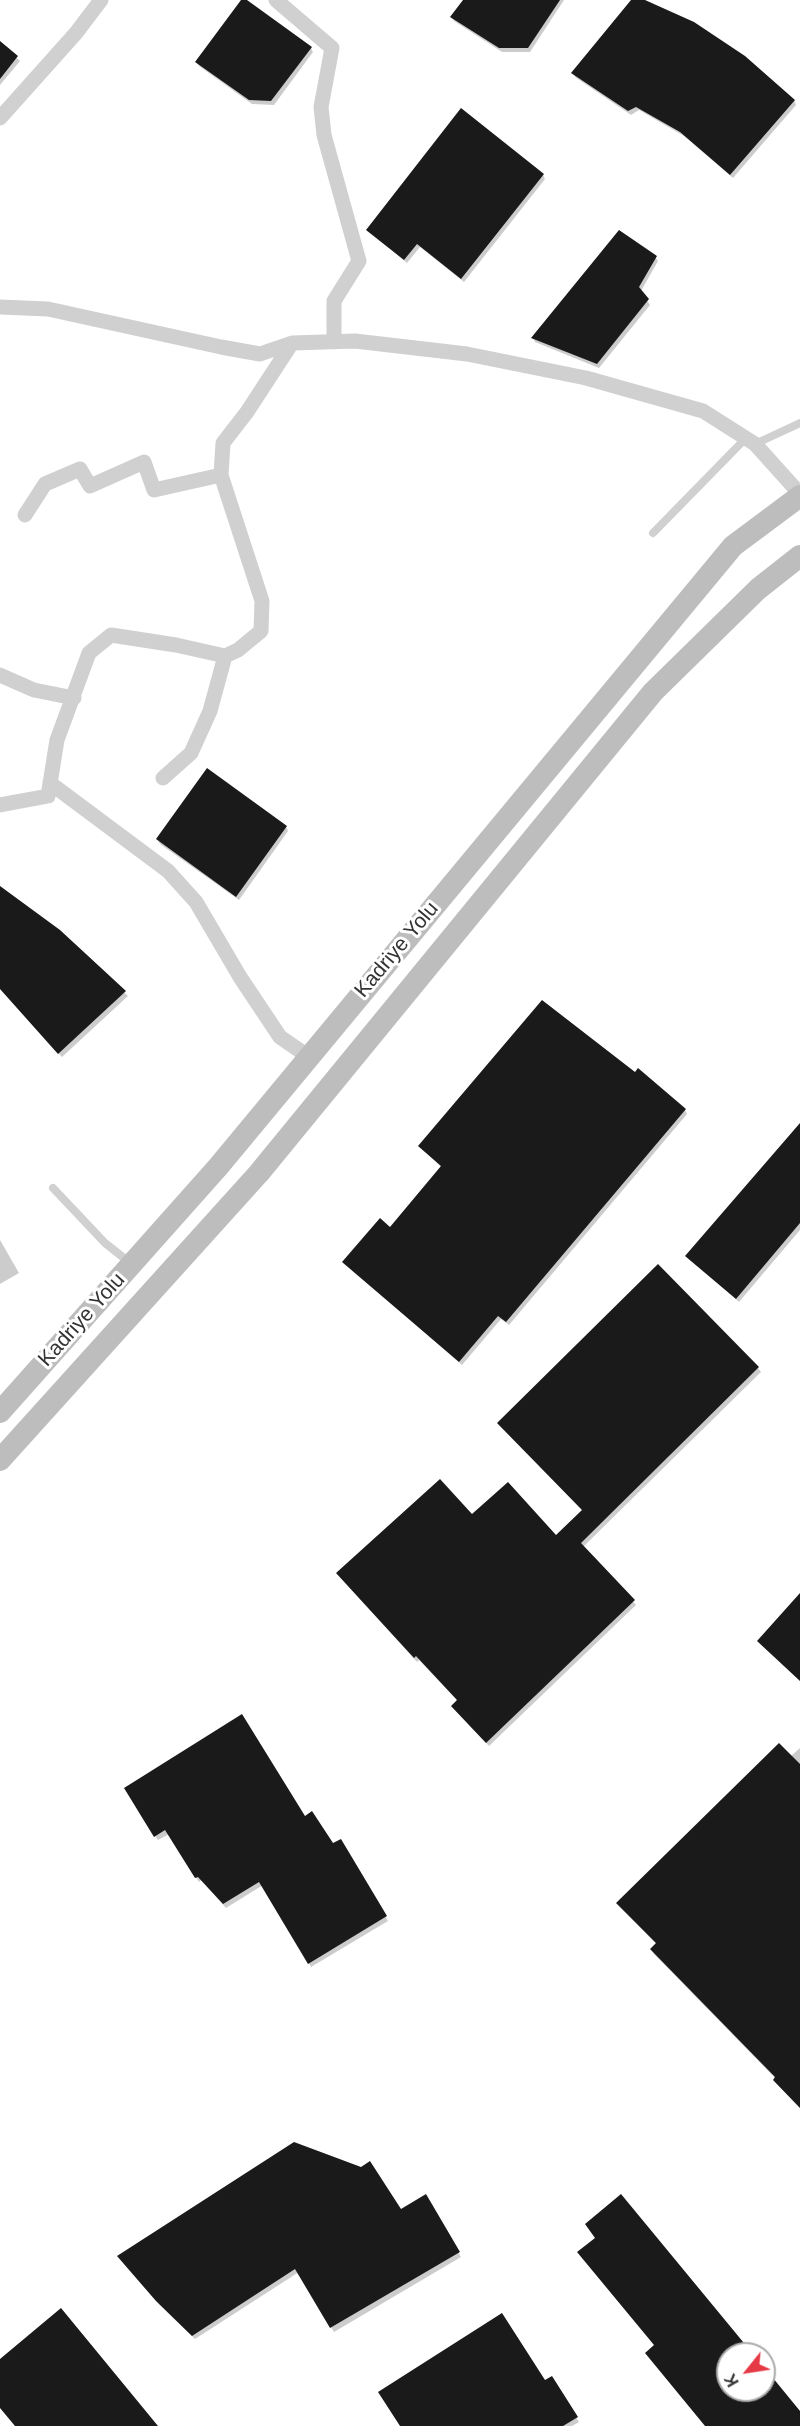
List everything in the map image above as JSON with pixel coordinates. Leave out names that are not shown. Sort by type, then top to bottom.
[{"type":"main road","name":"Kadriye Yolu","points":[[0,1412],[218,1167],[733,546],[800,495]]},
{"type":"main road","name":"Kadriye Yolu","points":[[0,1460],[259,1173],[653,692],[758,589],[800,556]]},
{"type":"street","points":[[0,118],[76,33],[101,0]]},
{"type":"street","points":[[276,0],[332,48],[321,107],[324,135],[358,261],[334,301],[334,342]]},
{"type":"street","points":[[0,308],[48,309],[260,354],[292,343],[355,341],[467,354],[586,378],[703,411],[750,441],[800,495]]},
{"type":"street","points":[[0,805],[48,796],[57,740],[89,653],[111,635],[176,645],[225,656],[238,650],[261,632],[262,601],[221,475],[224,443],[292,343]]},
{"type":"street","points":[[25,515],[45,484],[80,469],[90,486],[144,462],[154,490],[221,475]]},
{"type":"street","points":[[163,778],[191,753],[210,711],[225,656]]},
{"type":"street","points":[[0,675],[34,690],[74,698]]},
{"type":"street","points":[[50,783],[168,871],[196,902],[240,977],[280,1037],[309,1057]]},
{"type":"lane","points":[[653,533],[750,441],[800,423]]},
{"type":"lane","points":[[53,1188],[105,1243],[132,1264]]},
{"type":"building","points":[[241,0],[247,0],[312,47],[271,101],[249,100],[195,62]]},
{"type":"building","points":[[463,0],[560,0],[528,48],[499,48],[450,17]]},
{"type":"building","points":[[631,0],[645,0],[694,22],[745,56],[795,100],[730,175],[680,132],[636,107],[628,111],[571,73]]},
{"type":"building","points":[[0,41],[18,56],[0,79]]},
{"type":"building","points":[[461,108],[544,174],[461,279],[417,244],[404,260],[366,230]]},
{"type":"building","points":[[619,230],[657,256],[639,287],[649,299],[597,364],[531,338]]},
{"type":"building","points":[[207,768],[287,826],[236,897],[156,839]]},
{"type":"building","points":[[0,886],[60,930],[126,991],[58,1054],[0,989]]},
{"type":"building","points":[[542,1000],[635,1072],[638,1068],[686,1109],[506,1322],[498,1316],[459,1362],[342,1262],[380,1218],[390,1227],[441,1166],[418,1146]]},
{"type":"building","points":[[800,1123],[800,1223],[736,1299],[685,1256]]},
{"type":"building","points":[[658,1264],[759,1367],[581,1543],[635,1600],[486,1743],[451,1706],[457,1700],[416,1656],[414,1658],[336,1573],[440,1479],[472,1514],[508,1482],[556,1535],[582,1510],[497,1423]]},
{"type":"building","points":[[800,1593],[800,1681],[757,1641]]},
{"type":"building","points":[[242,1714],[305,1816],[312,1811],[333,1843],[341,1839],[387,1916],[308,1964],[259,1882],[223,1904],[198,1877],[195,1878],[165,1830],[154,1837],[124,1788]]},
{"type":"building","points":[[779,1743],[800,1764],[800,2108],[773,2080],[775,2077],[650,1949],[656,1943],[616,1903]]},
{"type":"building","points":[[294,2142],[361,2167],[370,2161],[401,2209],[426,2194],[460,2252],[330,2328],[295,2269],[192,2336],[156,2301],[117,2256]]},
{"type":"building","points":[[621,2194],[743,2342],[716,2342],[716,2402],[776,2402],[776,2382],[800,2411],[800,2426],[705,2426],[645,2353],[654,2345],[577,2252],[595,2238],[585,2224]]},
{"type":"building","points":[[61,2308],[158,2426],[15,2426],[0,2408],[0,2359]]},
{"type":"building","points":[[502,2313],[545,2380],[552,2376],[578,2417],[563,2426],[400,2426],[378,2392]]}]
